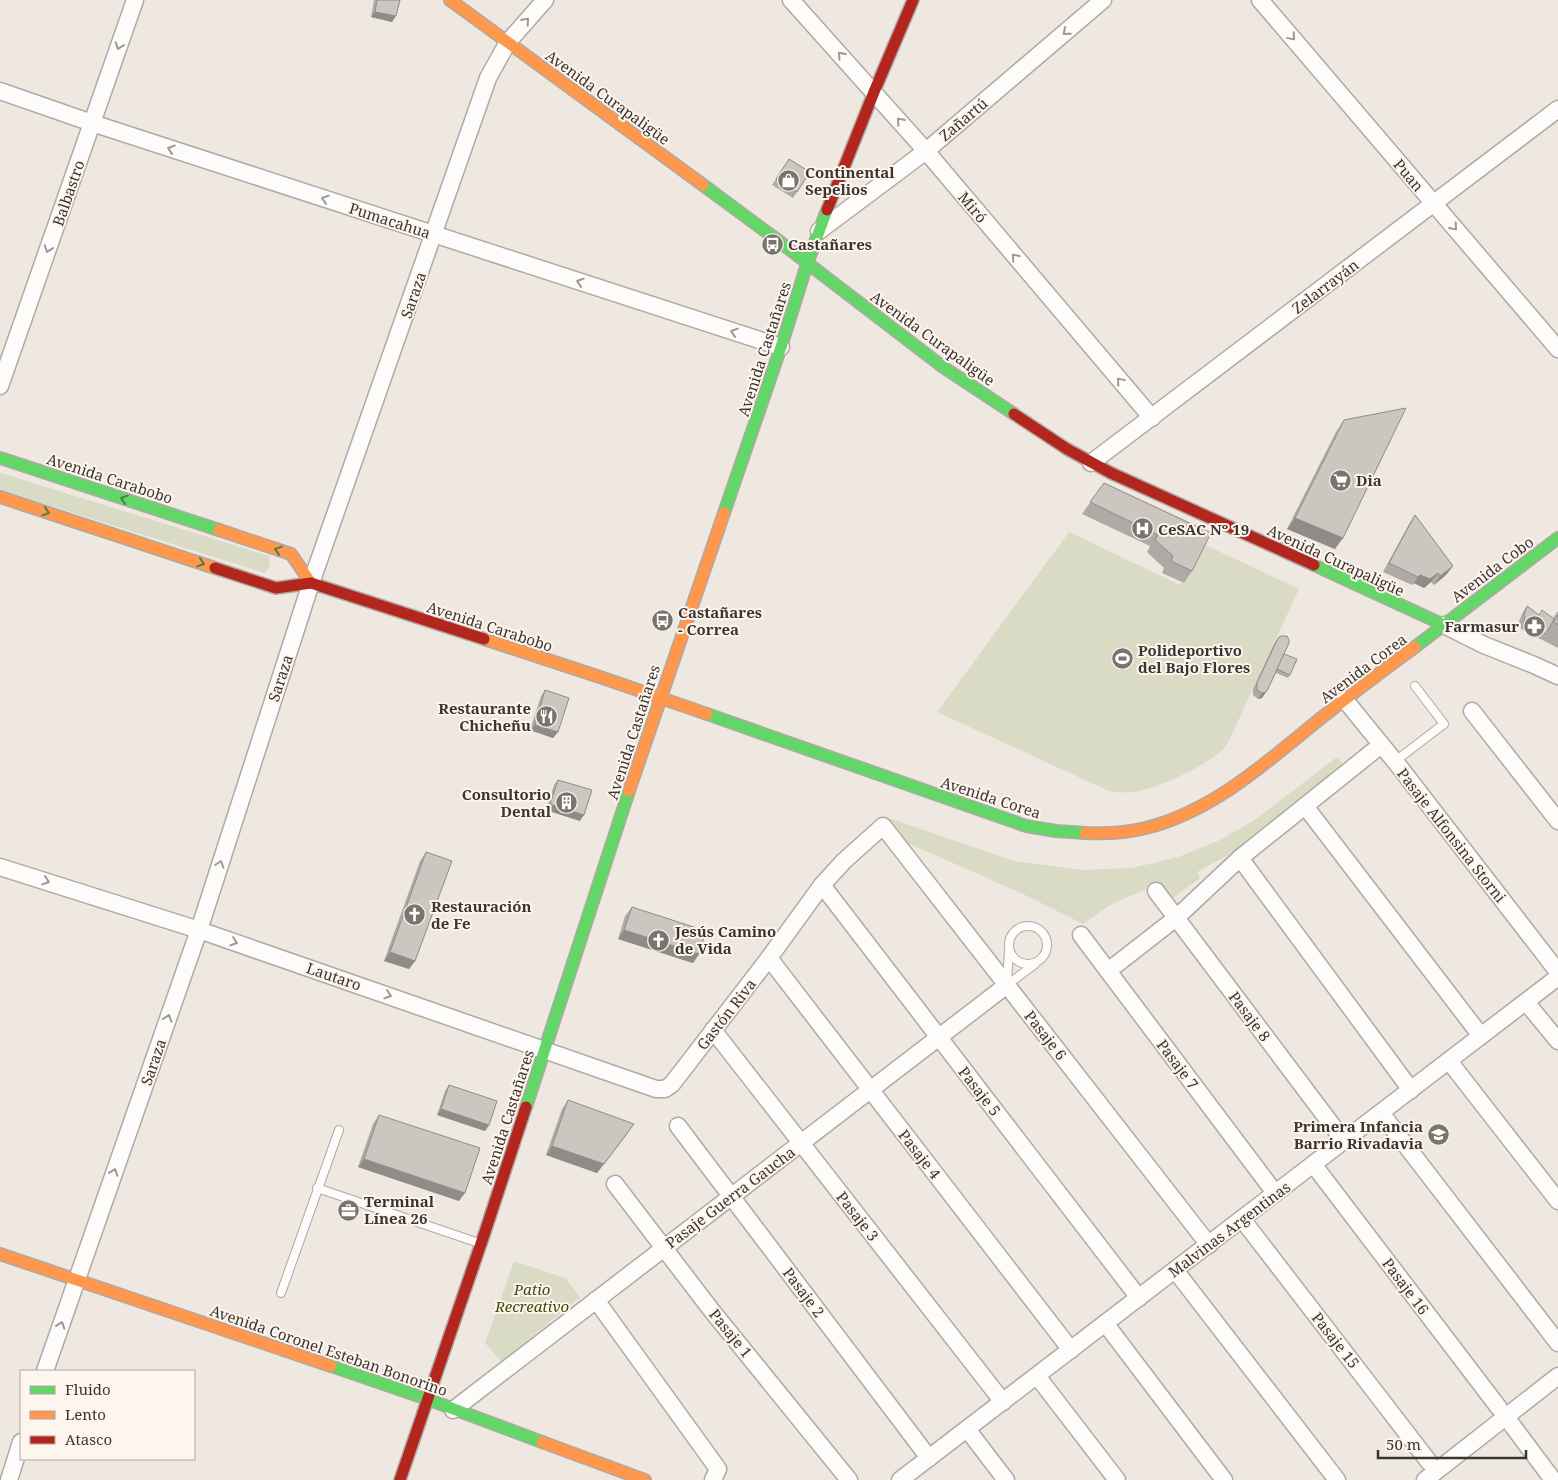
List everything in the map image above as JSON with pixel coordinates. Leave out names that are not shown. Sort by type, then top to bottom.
[{"type":"main road","name":"Avenida Curapaligüe","points":[[450,0],[768,233],[943,367],[1067,449],[1091,463],[1153,493],[1444,625]]},
{"type":"main road","name":"Avenida Castañares","points":[[400,1480],[546,1049],[660,698],[781,348],[807,264],[874,92],[913,0]]},
{"type":"main road","name":"Avenida Carabobo","points":[[0,458],[291,554],[311,583]]},
{"type":"main road","name":"Avenida Carabobo","points":[[0,497],[276,588],[311,583],[660,698]]},
{"type":"main road","name":"Avenida Cobo","points":[[1444,625],[1558,538]]},
{"type":"main road","name":"Avenida Corea","points":[[660,698],[1026,826],[1056,832],[1119,832],[1146,828],[1215,799],[1264,764],[1444,625]]},
{"type":"main road","name":"Avenida Coronel Esteban Bonorino","points":[[0,1254],[427,1399],[646,1480]]},
{"type":"street","name":"Balbastro","points":[[0,386],[134,0]]},
{"type":"street","name":"Saraza","points":[[45,1370],[199,930],[311,583],[488,78],[508,42],[545,0]]},
{"type":"street","name":"Miró","points":[[792,0],[926,151],[1152,418]]},
{"type":"street","name":"Zañartú","points":[[819,231],[926,151],[1103,0]]},
{"type":"street","name":"Puan","points":[[1260,0],[1558,349]]},
{"type":"street","name":"Pumacahua","points":[[0,90],[92,123],[781,348]]},
{"type":"street","name":"Zelarrayán","points":[[1091,463],[1558,108]]},
{"type":"street","points":[[1444,625],[1484,645],[1558,676]]},
{"type":"street","name":"Pasaje Alfonsina Storni","points":[[1345,700],[1558,972]]},
{"type":"street","points":[[1472,711],[1558,821]]},
{"type":"street","points":[[1108,971],[1176,918],[1240,858],[1380,745]]},
{"type":"street","points":[[1305,806],[1482,1036]]},
{"type":"street","name":"Gastón Riva","points":[[666,1089],[672,1084],[769,958],[822,885],[883,826]]},
{"type":"street","name":"Pasaje 6","points":[[883,826],[1209,1244]]},
{"type":"street","points":[[1240,858],[1411,1090]]},
{"type":"street","name":"Lautaro","points":[[0,867],[199,930],[546,1049],[656,1089],[666,1089]]},
{"type":"street","name":"Pasaje 5","points":[[822,885],[1139,1298]]},
{"type":"street","name":"Pasaje 8","points":[[1156,891],[1344,1141]]},
{"type":"street","name":"Pasaje 7","points":[[1081,935],[1275,1194]]},
{"type":"street","name":"Pasaje 4","points":[[769,958],[1071,1350]]},
{"type":"street","name":"Malvinas Argentinas","points":[[900,1480],[1558,977]]},
{"type":"street","name":"Pasaje Guerra Gaucha","points":[[453,1410],[1007,985]]},
{"type":"street","points":[[1526,1002],[1558,1041]]},
{"type":"street","name":"Pasaje 3","points":[[713,1030],[1003,1402]]},
{"type":"street","points":[[1449,1061],[1558,1201]]},
{"type":"street","points":[[1381,1113],[1558,1343]]},
{"type":"street","name":"Pasaje 2","points":[[678,1126],[929,1458]]},
{"type":"street","name":"Pasaje 16","points":[[1313,1164],[1553,1480]]},
{"type":"street","name":"Pasaje 1","points":[[615,1184],[712,1311],[850,1480]]},
{"type":"street","name":"Pasaje 15","points":[[1242,1219],[1433,1473]]},
{"type":"street","points":[[1175,1270],[1337,1480]]},
{"type":"street","points":[[596,1300],[718,1468],[713,1480]]},
{"type":"street","points":[[1105,1324],[1224,1480]]},
{"type":"street","points":[[1037,1376],[1117,1480]]},
{"type":"street","points":[[1433,1473],[1502,1412],[1558,1376]]},
{"type":"street","points":[[967,1429],[1006,1480]]},
{"type":"street","points":[[8,1480],[20,1445]]},
{"type":"lane","points":[[1394,762],[1444,724],[1415,686]]},
{"type":"lane","points":[[1029,926],[1041,930],[1047,941],[1047,948],[1042,959],[1007,985],[1010,940],[1017,930],[1029,926]]},
{"type":"lane","points":[[1009,946],[1013,958],[1024,964],[1036,963],[1042,959]]},
{"type":"lane","points":[[281,1293],[339,1130]]},
{"type":"lane","points":[[318,1188],[481,1243]]},
{"type":"green space","points":[[1,473],[269,556],[270,566],[265,573],[0,490]]},
{"type":"green space","name":"Polideportivo del Bajo Flores","points":[[1069,532],[1178,584],[1184,583],[1203,544],[1299,589],[1227,745],[1209,760],[1170,781],[1133,792],[1109,791],[937,712]]},
{"type":"green space","points":[[1337,757],[1343,766],[1232,853],[1197,872],[1200,878],[1169,901],[1156,885],[1112,904],[1083,924],[1021,893],[910,844],[904,846],[884,828],[883,816],[1014,861],[1083,870],[1132,868],[1178,857],[1220,840],[1256,819]]},
{"type":"green space","name":"Patio Recreativo","points":[[514,1261],[565,1278],[580,1297],[501,1362],[485,1343]]},
{"type":"building","points":[[377,0],[400,0],[396,16],[375,12]]},
{"type":"building","name":"Continental Sepelios","points":[[789,159],[810,172],[797,192],[776,179]]},
{"type":"building","name":"Dia","points":[[1406,408],[1343,538],[1295,518],[1344,420]]},
{"type":"building","points":[[1104,483],[1211,533],[1192,571],[1171,561],[1173,556],[1155,540],[1158,535],[1090,502]]},
{"type":"building","points":[[1415,515],[1453,566],[1440,576],[1438,573],[1430,579],[1420,575],[1418,577],[1389,563]]},
{"type":"building","points":[[1527,606],[1539,615],[1542,610],[1554,619],[1546,634],[1525,623],[1524,615]]},
{"type":"building","points":[[1558,615],[1558,625],[1554,622]]},
{"type":"building","points":[[1287,636],[1289,643],[1268,689],[1262,693],[1257,690],[1257,683],[1278,638]]},
{"type":"building","points":[[1284,654],[1297,659],[1290,675],[1277,669]]},
{"type":"building","name":"Restaurante Chicheñu","points":[[545,690],[569,698],[558,732],[535,725]]},
{"type":"building","name":"Consultorio Dental","points":[[558,780],[592,790],[584,815],[550,804]]},
{"type":"building","name":"Restauración de Fe","points":[[426,852],[452,861],[415,961],[390,952]]},
{"type":"building","points":[[632,907],[706,931],[699,954],[624,930]]},
{"type":"building","points":[[449,1085],[497,1101],[489,1125],[441,1109]]},
{"type":"building","points":[[568,1100],[634,1124],[604,1164],[552,1146]]},
{"type":"building","points":[[379,1115],[480,1148],[465,1193],[364,1159]]},
{"type":"traffic: fast","points":[[703,185],[943,367],[1014,414]]},
{"type":"traffic: fast","points":[[724,513],[781,347],[807,264],[827,210]]},
{"type":"traffic: fast","points":[[0,458],[219,530]]},
{"type":"traffic: fast","points":[[1415,647],[1558,538]]},
{"type":"traffic: fast","points":[[1314,565],[1444,625]]},
{"type":"traffic: fast","points":[[707,714],[1026,826],[1085,833]]},
{"type":"traffic: fast","points":[[526,1107],[629,791]]},
{"type":"traffic: fast","points":[[331,1366],[542,1442]]},
{"type":"traffic: slow","points":[[450,0],[703,185]]},
{"type":"traffic: slow","points":[[0,497],[215,568]]},
{"type":"traffic: slow","points":[[629,791],[724,513]]},
{"type":"traffic: slow","points":[[219,530],[291,554],[311,583]]},
{"type":"traffic: slow","points":[[484,639],[707,714]]},
{"type":"traffic: slow","points":[[1085,833],[1116,833],[1146,828],[1195,810],[1239,783],[1415,647]]},
{"type":"traffic: slow","points":[[0,1254],[331,1366]]},
{"type":"traffic: slow","points":[[542,1442],[645,1480]]},
{"type":"traffic: jam","points":[[827,210],[913,0]]},
{"type":"traffic: jam","points":[[1014,414],[1067,449],[1111,473],[1314,565]]},
{"type":"traffic: jam","points":[[215,568],[276,588],[311,583],[484,639]]},
{"type":"traffic: jam","points":[[400,1480],[526,1107]]},
{"type":"place","name":"Continental Sepelios","points":[[789,181]]},
{"type":"place","name":"Castañares","points":[[772,244]]},
{"type":"place","name":"Dia","points":[[1340,480]]},
{"type":"place","name":"CeSAC Nº 19","points":[[1142,529]]},
{"type":"place","name":"Castañares - Correa","points":[[662,621]]},
{"type":"place","name":"Farmasur","points":[[1535,626]]},
{"type":"place","name":"Polideportivo del Bajo Flores","points":[[1122,659]]},
{"type":"place","name":"Restaurante Chicheñu","points":[[547,717]]},
{"type":"place","name":"Consultorio Dental","points":[[567,803]]},
{"type":"place","name":"Restauración de Fe","points":[[415,915]]},
{"type":"place","name":"Jesús Camino de Vida","points":[[659,940]]},
{"type":"place","name":"Primera Infancia Barrio Rivadavia","points":[[1439,1135]]},
{"type":"place","name":"Terminal Línea 26","points":[[348,1210]]}]
